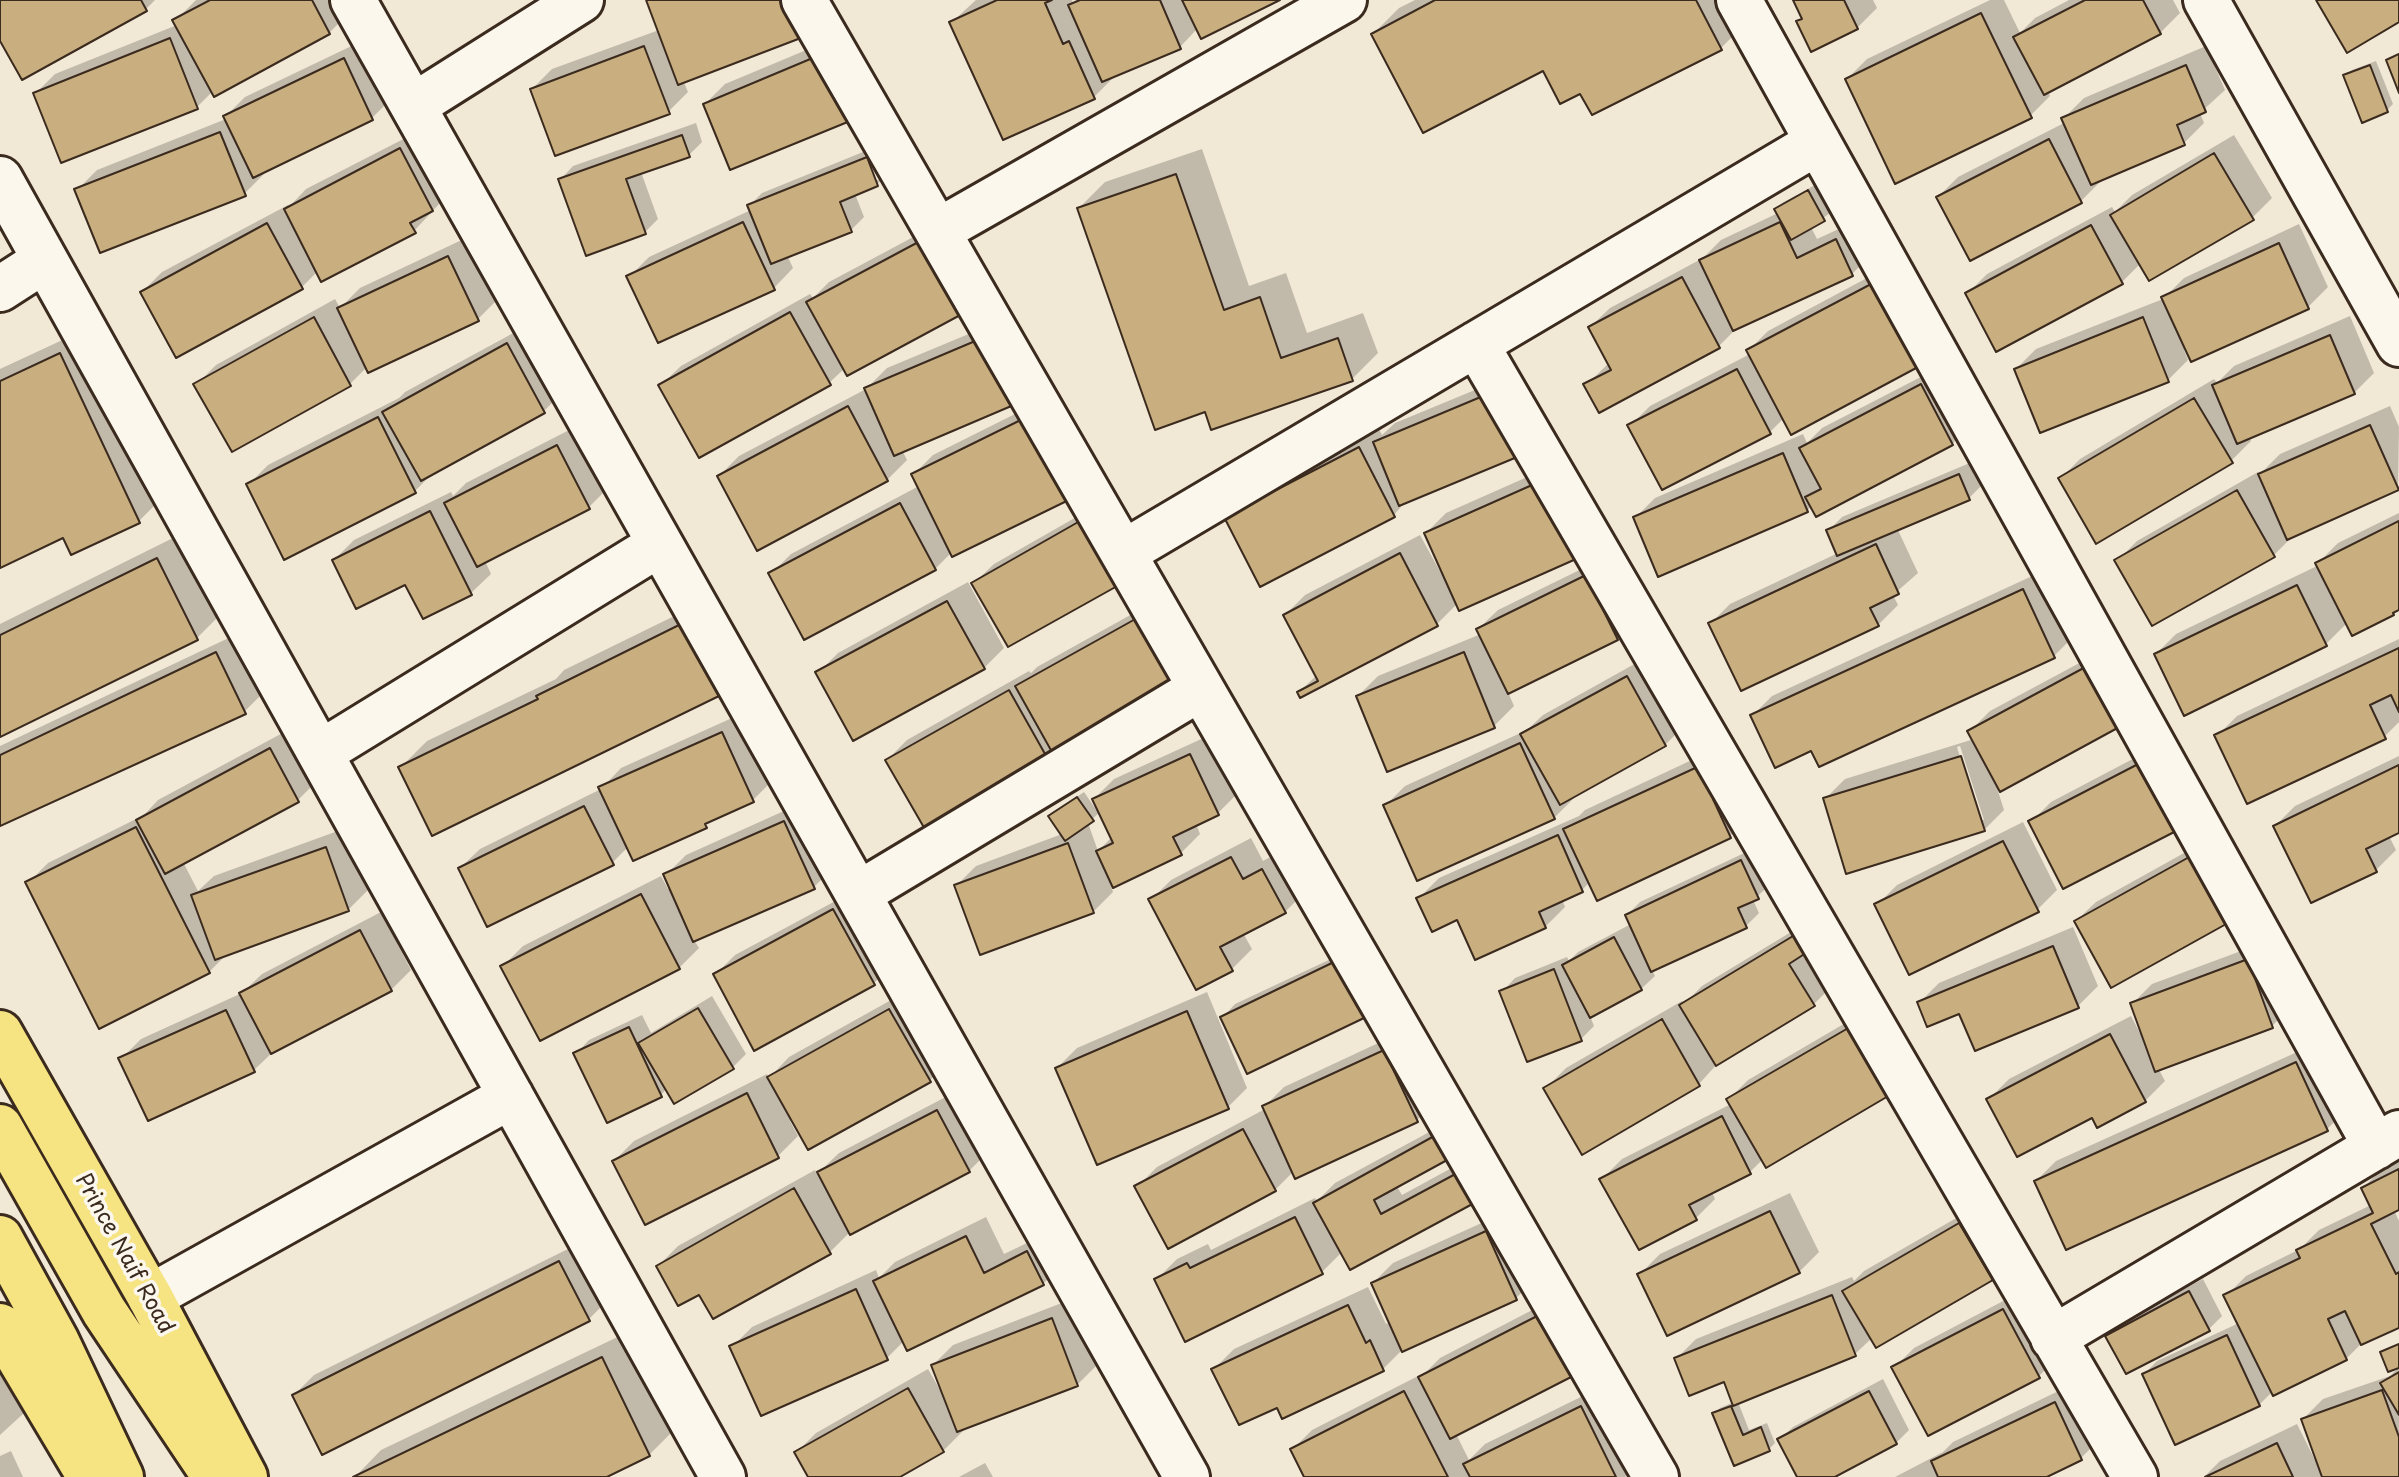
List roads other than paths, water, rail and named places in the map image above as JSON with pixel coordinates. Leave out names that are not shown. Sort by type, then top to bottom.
[{"type":"main road","name":"Prince Naif Road","points":[[0,1033],[150,1297],[245,1477]]},
{"type":"main road","name":"Prince Naif Road","points":[[0,1127],[104,1311],[215,1477]]},
{"type":"main road","points":[[0,1238],[56,1340],[121,1477]]},
{"type":"main road","points":[[0,1326],[90,1477]]},
{"type":"street","points":[[353,0],[1187,1477]]},
{"type":"street","points":[[413,106],[581,0]]},
{"type":"street","points":[[804,0],[1656,1477]]},
{"type":"street","points":[[938,231],[1344,0]]},
{"type":"street","points":[[1739,0],[2388,1140],[2053,1338]]},
{"type":"street","points":[[2206,0],[2399,344]]},
{"type":"street","points":[[1123,553],[1818,142]]},
{"type":"street","points":[[0,179],[723,1477]]},
{"type":"street","points":[[0,289],[45,260]]},
{"type":"street","points":[[1476,344],[2135,1477]]},
{"type":"street","points":[[320,753],[660,544]]},
{"type":"street","points":[[858,894],[1201,688]]},
{"type":"street","points":[[150,1297],[511,1096]]}]
